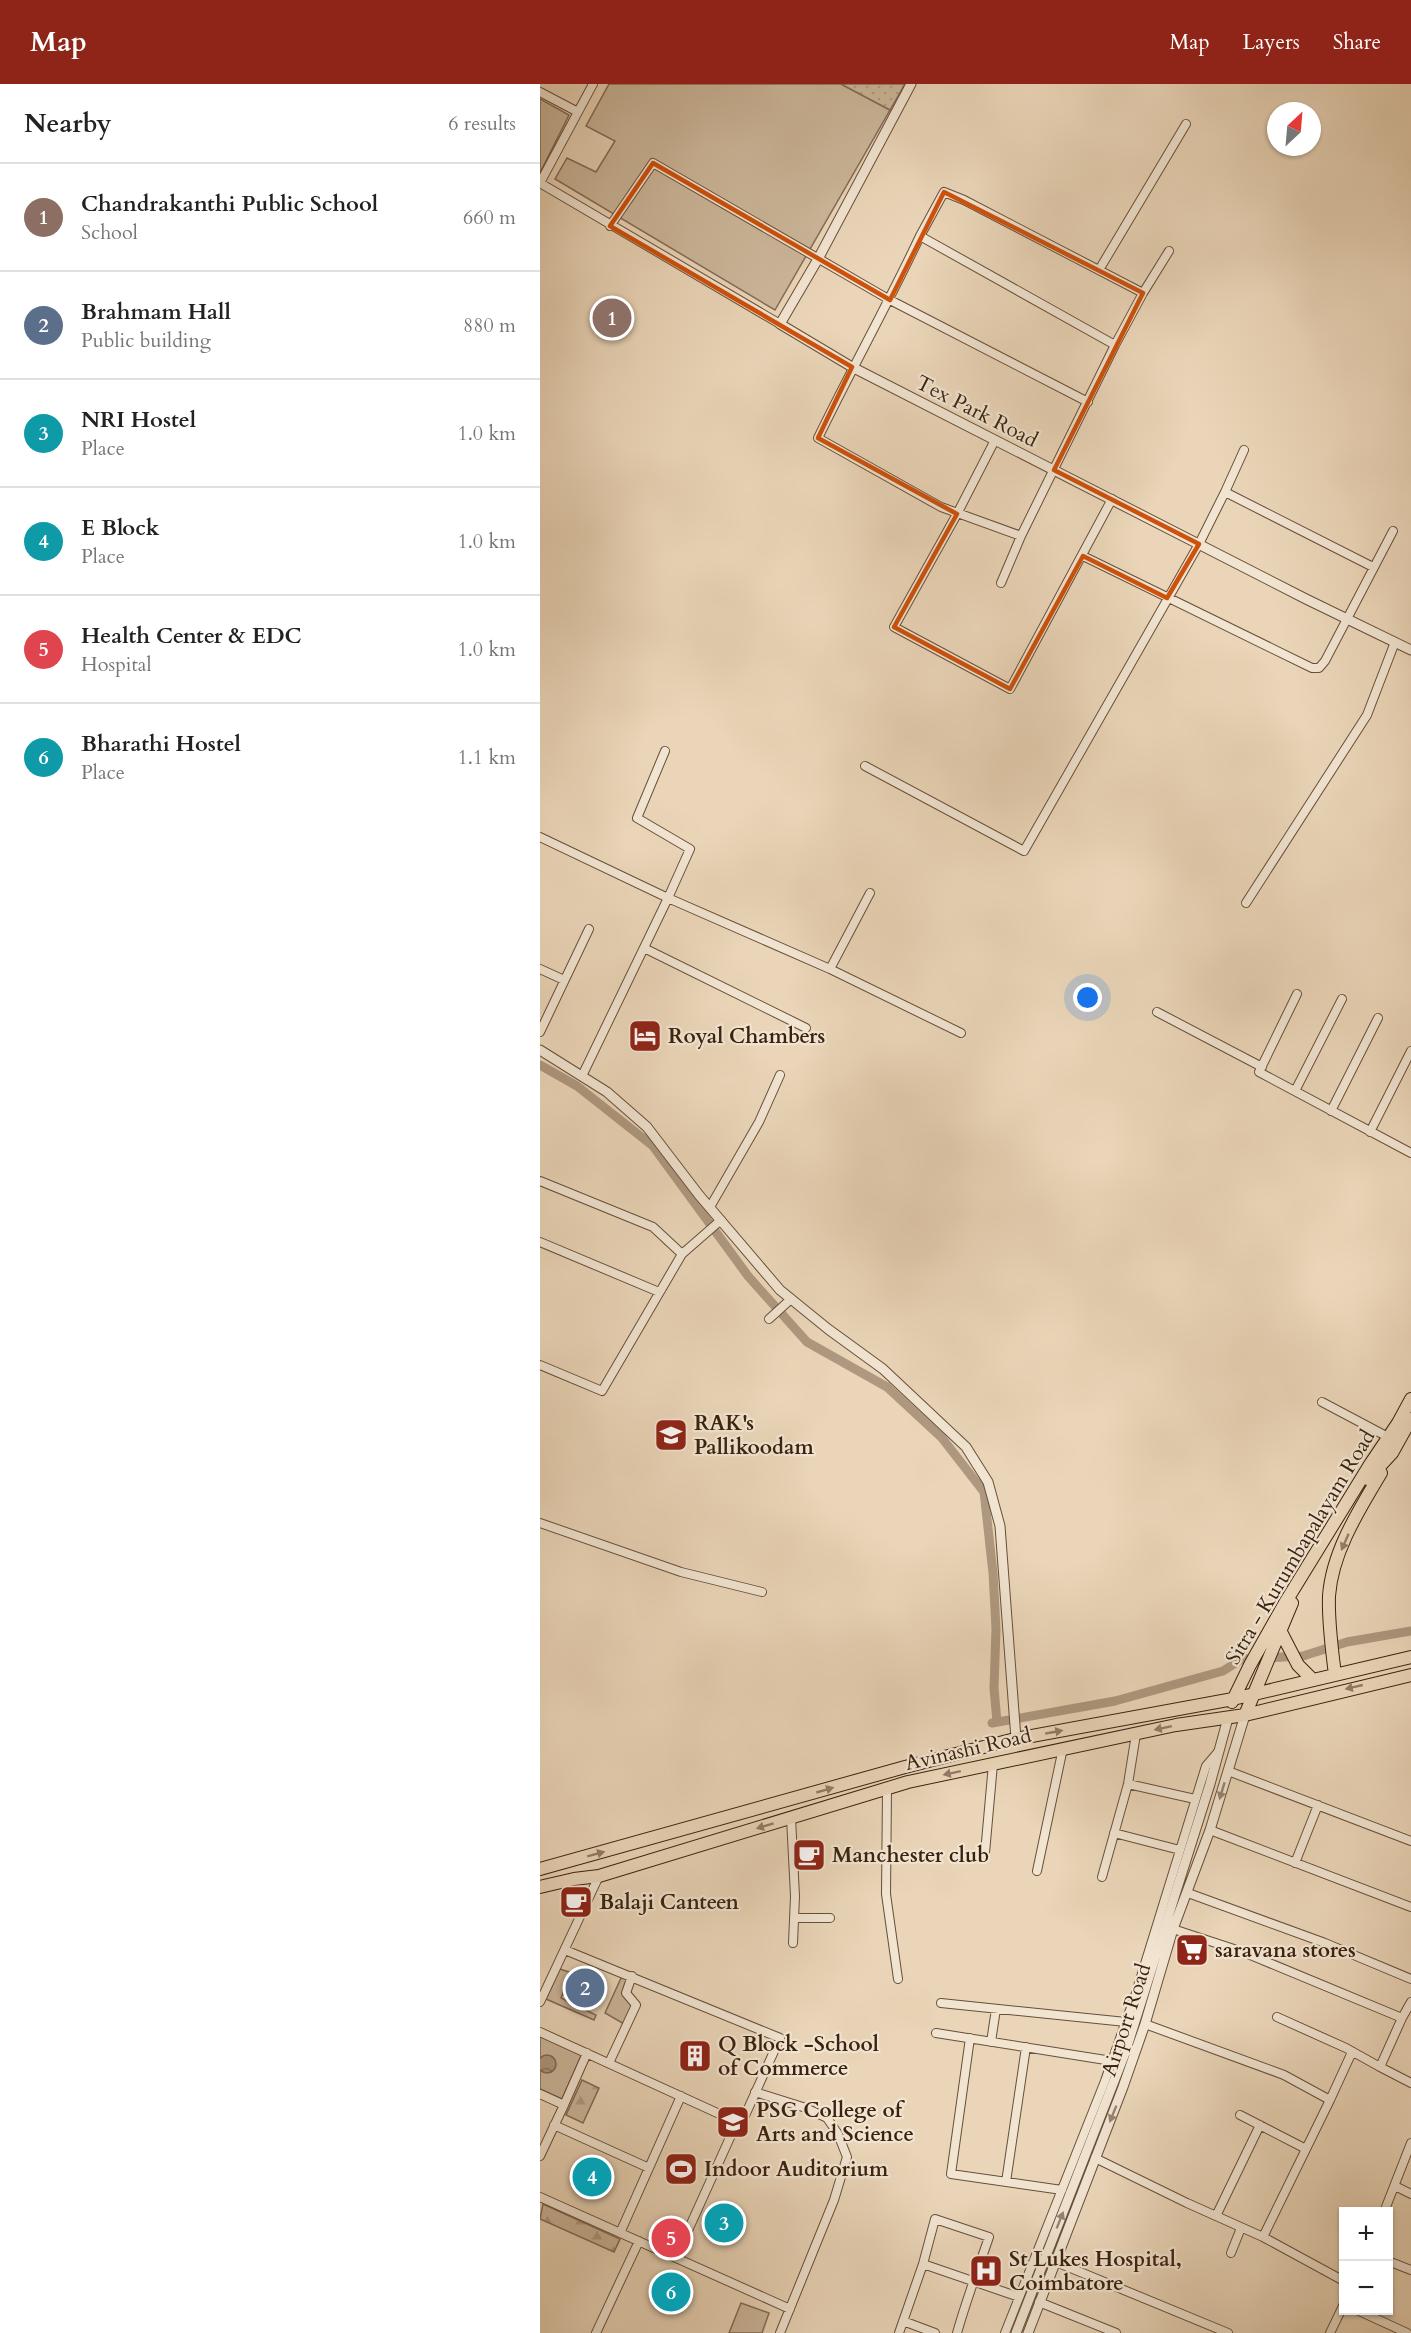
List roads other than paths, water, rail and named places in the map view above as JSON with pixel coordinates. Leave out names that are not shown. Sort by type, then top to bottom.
[{"type":"main road","name":"Sitra - Kurumbapalayam Road","points":[[1245,1714],[1295,1595],[1390,1446],[1411,1399]]},
{"type":"main road","name":"Sitra - Kurumbapalayam Road","points":[[1228,1718],[1233,1699],[1260,1646],[1390,1446],[1411,1419]]},
{"type":"main road","points":[[1334,1670],[1329,1595],[1334,1566],[1390,1446]]},
{"type":"main road","points":[[1279,1636],[1298,1665],[1313,1680]]},
{"type":"main road","name":"Avinashi Road","points":[[540,1869],[905,1767],[1016,1739],[1233,1699],[1313,1680],[1334,1670],[1411,1657]]},
{"type":"main road","name":"Avinashi Road","points":[[540,1887],[599,1876],[908,1782],[1176,1725],[1228,1718],[1411,1674]]},
{"type":"street","points":[[540,182],[593,84]]},
{"type":"street","points":[[780,324],[818,259],[911,84]]},
{"type":"street","points":[[540,92],[578,112]]},
{"type":"street","points":[[1099,270],[1186,123]]},
{"type":"street","points":[[610,226],[653,163],[890,300],[1088,402]]},
{"type":"street","name":"Tex Park Road","points":[[540,182],[610,226],[852,367],[1411,650]]},
{"type":"street","points":[[1021,536],[957,514],[818,438],[852,367],[890,300],[944,192],[964,200],[1143,293]]},
{"type":"street","points":[[920,236],[1115,345]]},
{"type":"street","points":[[1000,583],[1115,345],[1169,251]]},
{"type":"street","points":[[995,440],[894,627],[1010,689],[1112,499]]},
{"type":"street","points":[[865,766],[1024,851],[1199,543],[1244,450]]},
{"type":"street","points":[[1225,492],[1373,567]]},
{"type":"street","points":[[1083,556],[1312,668],[1319,668],[1325,661],[1393,531]]},
{"type":"street","points":[[1246,903],[1367,715],[1395,642]]},
{"type":"street","points":[[582,1076],[690,849],[636,818],[665,751]]},
{"type":"street","points":[[540,837],[668,898],[830,969],[961,1033]]},
{"type":"street","points":[[830,969],[870,893]]},
{"type":"street","points":[[540,1032],[589,929]]},
{"type":"street","points":[[644,948],[806,1028]]},
{"type":"street","points":[[540,969],[564,980]]},
{"type":"street","points":[[1297,994],[1259,1072],[1411,1153]]},
{"type":"street","points":[[1295,1091],[1341,999]]},
{"type":"street","points":[[1157,1012],[1262,1067]]},
{"type":"street","points":[[1331,1111],[1378,1018]]},
{"type":"street","points":[[540,1050],[607,1092],[646,1127],[719,1220],[780,1290],[891,1377],[966,1447],[988,1482],[1000,1526],[1016,1739]]},
{"type":"street","points":[[1370,1132],[1411,1051]]},
{"type":"street","points":[[710,1207],[759,1122],[780,1075]]},
{"type":"street","points":[[540,1181],[653,1227],[682,1254]]},
{"type":"street","points":[[540,1365],[602,1391],[682,1254],[719,1220]]},
{"type":"street","points":[[540,1242],[659,1292]]},
{"type":"street","points":[[772,1317],[791,1299]]},
{"type":"street","points":[[1322,1402],[1390,1446]]},
{"type":"street","points":[[540,1523],[681,1572],[762,1592]]},
{"type":"street","name":"Airport Road","points":[[1028,2333],[1146,2024],[1173,1929],[1210,1830],[1245,1714]]},
{"type":"street","name":"Airport Road","points":[[1016,2333],[1125,2053],[1228,1718]]},
{"type":"street","points":[[1102,1877],[1128,1784],[1136,1734]]},
{"type":"street","points":[[1037,1870],[1063,1748]]},
{"type":"street","points":[[1005,2333],[1112,2061],[1206,1766],[1218,1752]]},
{"type":"street","points":[[985,1853],[993,1764]]},
{"type":"street","points":[[1228,1771],[1411,1841]]},
{"type":"street","points":[[1128,1784],[1195,1799]]},
{"type":"street","points":[[887,1789],[886,1894],[898,1979]]},
{"type":"street","points":[[1295,1863],[1318,1805]]},
{"type":"street","points":[[791,1818],[793,1943]]},
{"type":"street","points":[[1210,1830],[1411,1907]]},
{"type":"street","points":[[1114,1833],[1180,1851]]},
{"type":"street","points":[[540,2002],[599,1876]]},
{"type":"street","points":[[1188,1893],[1325,1943],[1411,1979]]},
{"type":"street","points":[[794,1918],[830,1918]]},
{"type":"street","points":[[1173,1929],[1243,1952],[1402,2018]]},
{"type":"street","points":[[540,2032],[737,2122],[743,2120],[780,2038],[565,1950]]},
{"type":"street","points":[[609,2063],[636,2005],[626,1993],[632,1976]]},
{"type":"street","points":[[1380,2067],[1411,2002]]},
{"type":"street","points":[[941,2004],[1126,2022]]},
{"type":"street","points":[[991,2042],[996,2009]]},
{"type":"street","points":[[1276,2017],[1352,2052],[1411,2083]]},
{"type":"street","points":[[1146,2024],[1284,2075],[1330,2100]]},
{"type":"street","points":[[936,2033],[1112,2061]]},
{"type":"street","points":[[970,2038],[951,2174],[1062,2190]]},
{"type":"street","points":[[1006,2182],[1026,2047]]},
{"type":"street","points":[[1263,2237],[1352,2052]]},
{"type":"street","points":[[540,2156],[587,2053]]},
{"type":"street","points":[[755,2092],[806,2108],[827,2118],[838,2134],[847,2157],[834,2200],[780,2333]]},
{"type":"street","points":[[540,2094],[564,2105]]},
{"type":"street","points":[[620,2233],[681,2096]]},
{"type":"street","points":[[1240,2115],[1306,2149]]},
{"type":"street","points":[[676,2257],[737,2122]]},
{"type":"street","points":[[554,2125],[649,2169]]},
{"type":"street","points":[[1216,2216],[1260,2125]]},
{"type":"street","points":[[1386,2207],[1411,2143]]},
{"type":"street","points":[[1095,2158],[1263,2237],[1339,2278]]},
{"type":"street","points":[[1395,2186],[1411,2194]]},
{"type":"street","points":[[540,2197],[790,2309]]},
{"type":"street","points":[[899,2333],[923,2264],[935,2219],[988,2237],[957,2333]]},
{"type":"street","points":[[1231,2253],[1241,2228]]},
{"type":"street","points":[[596,2333],[639,2241]]},
{"type":"street","points":[[1391,2261],[1411,2270]]},
{"type":"street","points":[[1056,2262],[1228,2333]]},
{"type":"street","points":[[923,2264],[1019,2298]]},
{"type":"street","points":[[1040,2302],[1116,2333]]},
{"type":"street","points":[[1330,2333],[1339,2313]]},
{"type":"street","points":[[1368,2315],[1407,2333]]},
{"type":"street","points":[[903,2321],[935,2333]]},
{"type":"water","points":[[547,2055],[553,2058],[556,2064],[553,2070],[547,2073],[541,2070],[538,2064],[541,2058]]},
{"type":"waterway","points":[[540,1065],[577,1086],[653,1146],[748,1276],[807,1342],[887,1387],[942,1438],[984,1492],[993,1573],[996,1629],[994,1688],[997,1722]]},
{"type":"waterway","points":[[992,1723],[1115,1701],[1223,1671],[1242,1659],[1303,1656],[1347,1642],[1411,1631]]},
{"type":"place","name":"Chandrakanthi Public School","points":[[612,318]]},
{"type":"place","name":"Royal Chambers","points":[[645,1036]]},
{"type":"place","name":"RAK's Pallikoodam","points":[[671,1435]]},
{"type":"place","name":"Manchester club","points":[[809,1855]]},
{"type":"place","name":"Balaji Canteen","points":[[576,1902]]},
{"type":"place","name":"saravana stores","points":[[1192,1950]]},
{"type":"place","name":"Brahmam Hall","points":[[585,1988]]},
{"type":"place","name":"Q Block -School of Commerce","points":[[695,2056]]},
{"type":"place","name":"PSG College of Arts and Science","points":[[733,2122]]},
{"type":"place","name":"Indoor Auditorium","points":[[681,2169]]},
{"type":"place","name":"E Block","points":[[592,2177]]},
{"type":"place","name":"NRI Hostel","points":[[724,2223]]},
{"type":"place","name":"Health Center & EDC","points":[[671,2238]]},
{"type":"place","name":"St Lukes Hospital, Coimbatore","points":[[986,2271]]},
{"type":"place","name":"Bharathi Hostel","points":[[671,2292]]}]
